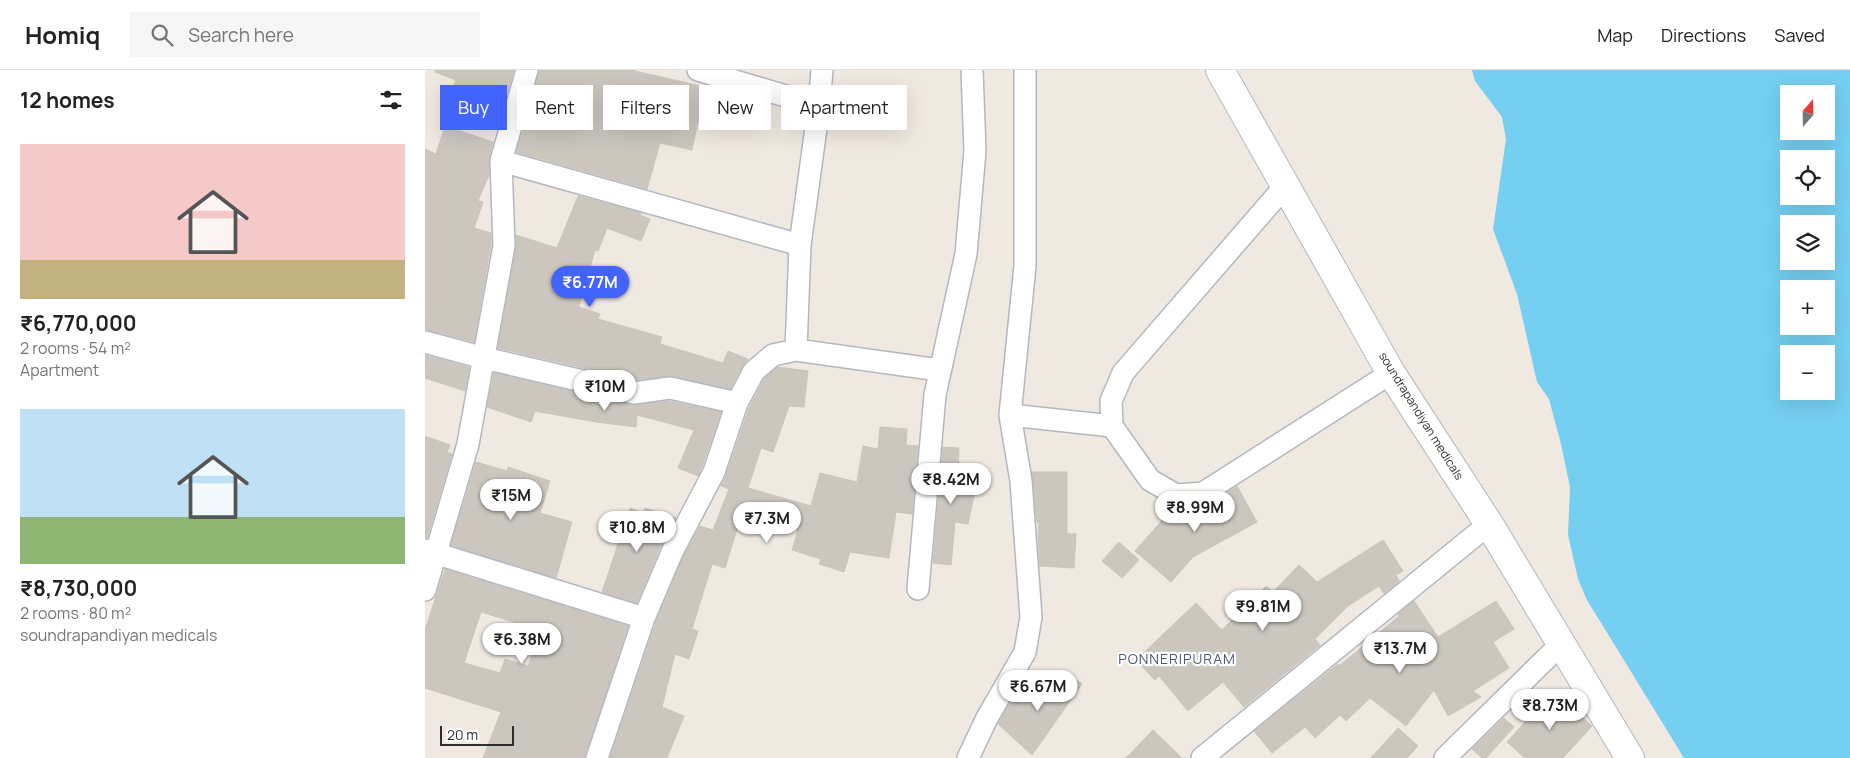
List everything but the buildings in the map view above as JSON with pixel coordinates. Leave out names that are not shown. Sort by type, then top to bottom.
[{"type":"main road","name":"soundrapandiyan medicals","points":[[1220,70],[1391,373],[1489,524],[1630,758]]},
{"type":"street","points":[[425,590],[430,552],[468,444],[504,246],[501,161],[527,70]]},
{"type":"street","points":[[698,70],[781,95]]},
{"type":"street","points":[[821,85],[822,70]]},
{"type":"street","points":[[918,589],[935,395],[966,254],[975,151],[972,70]]},
{"type":"street","points":[[968,758],[987,718],[1025,652],[1031,618],[1021,481],[1010,415],[1025,266],[1025,70]]},
{"type":"street","points":[[796,350],[800,245],[816,130]]},
{"type":"street","points":[[501,161],[800,245]]},
{"type":"street","points":[[1286,185],[1123,373],[1111,401],[1112,426],[1150,480],[1176,495],[1203,493],[1391,373]]},
{"type":"street","points":[[425,342],[484,358],[634,393],[670,388],[737,403]]},
{"type":"street","points":[[597,758],[644,618],[673,550],[714,472],[737,403],[755,371],[773,355],[796,350],[939,370]]},
{"type":"street","points":[[1010,415],[1112,426]]},
{"type":"street","points":[[1202,758],[1489,524]]},
{"type":"street","points":[[430,552],[644,618]]},
{"type":"street","points":[[1445,758],[1561,644]]},
{"type":"water","points":[[1472,70],[1850,70],[1850,758],[1684,758],[1587,600],[1578,579],[1568,535],[1570,487],[1561,444],[1549,399],[1537,382],[1517,294],[1493,229],[1506,139],[1502,117],[1475,81]]},
{"type":"district","name":"PONNERIPURAM","points":[[1177,659]]}]
